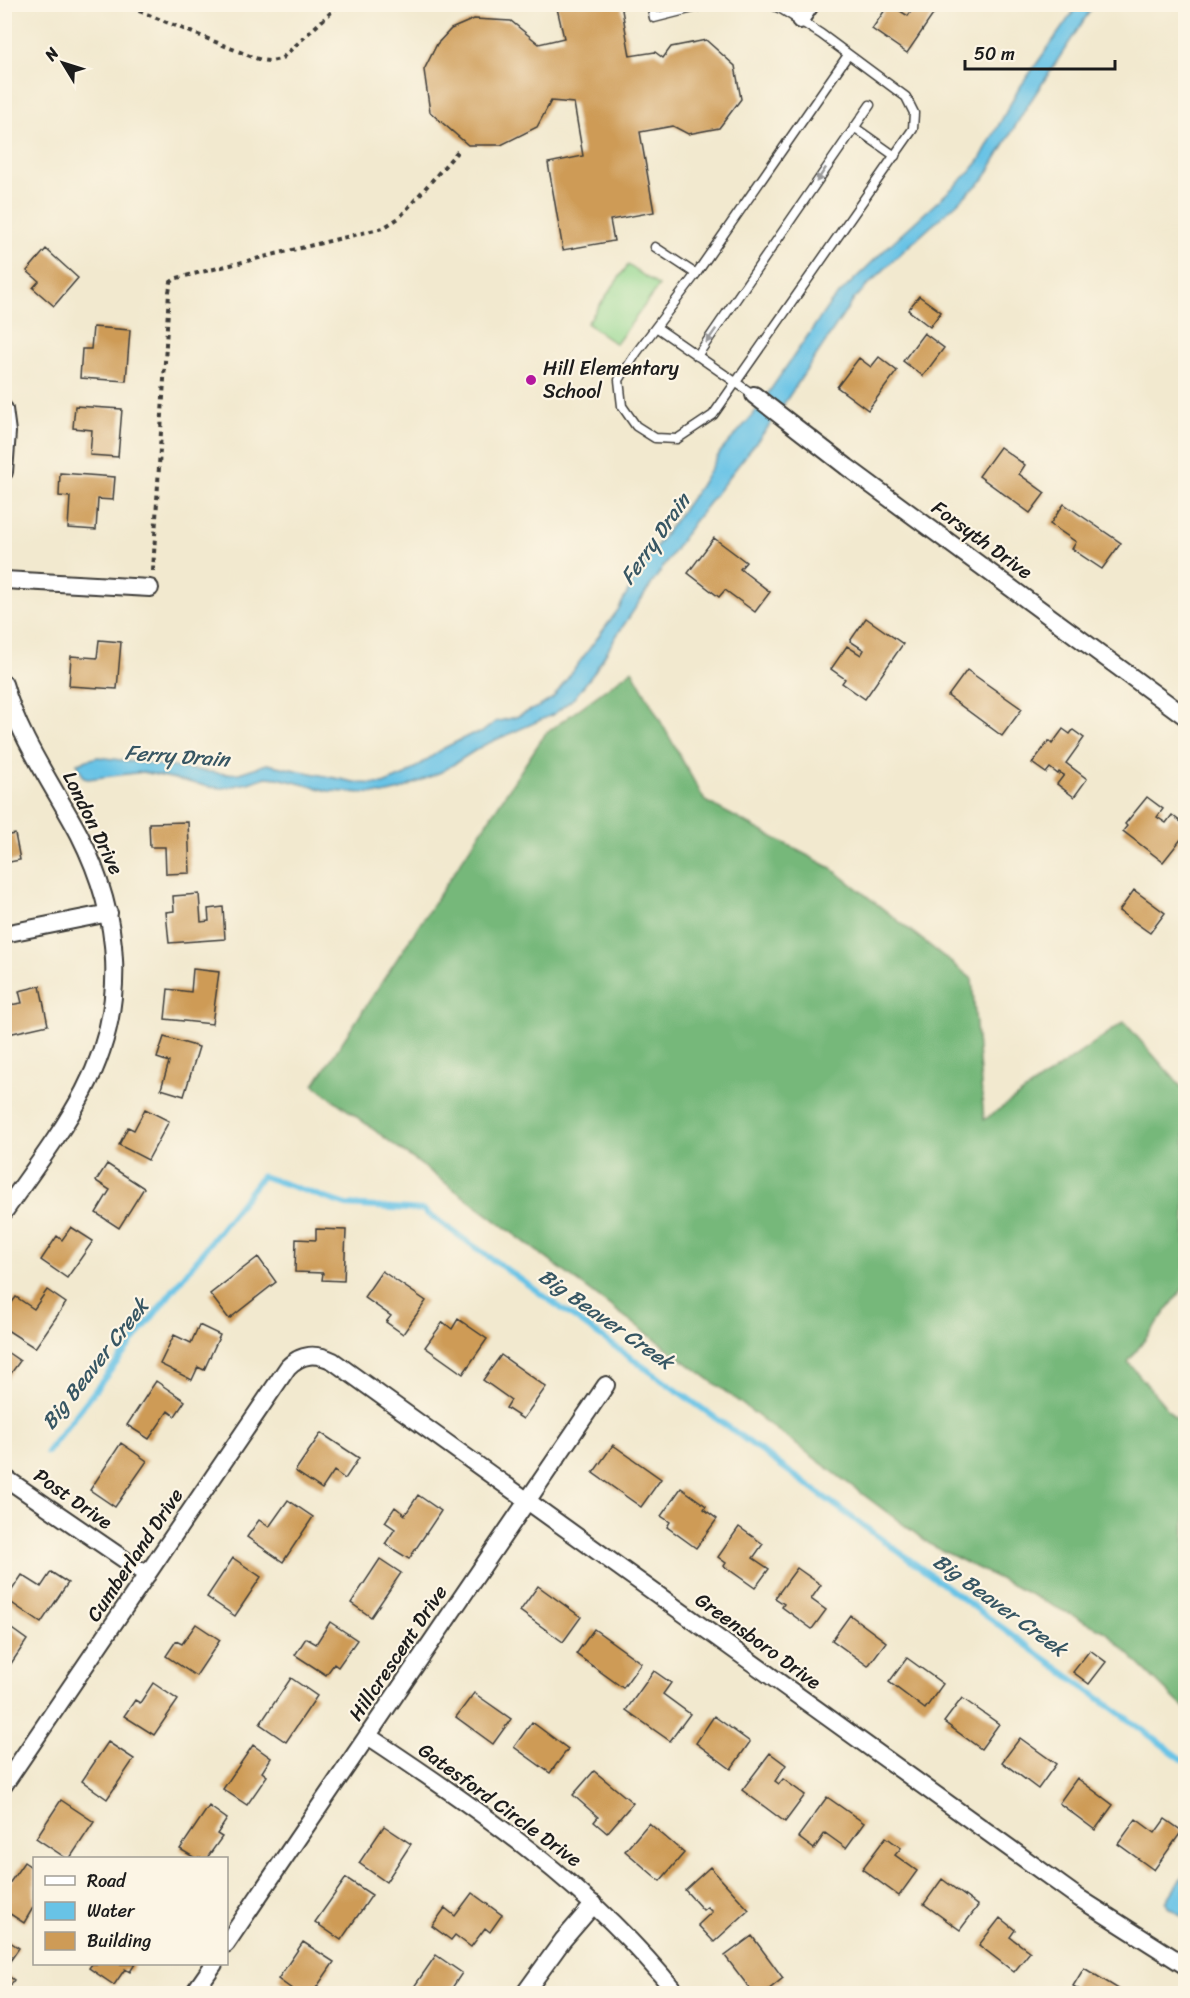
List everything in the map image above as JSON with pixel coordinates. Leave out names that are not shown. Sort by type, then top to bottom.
[{"type":"street","points":[[800,20],[811,4]]},
{"type":"street","name":"Forsyth Drive","points":[[757,397],[1185,717]]},
{"type":"street","points":[[4,409],[7,432],[4,472]]},
{"type":"street","points":[[4,580],[151,582]]},
{"type":"street","name":"London Drive","points":[[4,684],[25,737],[92,862],[109,913],[114,955],[113,993],[106,1035],[99,1057],[75,1108],[4,1212]]},
{"type":"street","points":[[4,934],[109,913]]},
{"type":"street","name":"Greensboro Drive","points":[[305,1356],[317,1355],[333,1360],[1079,1898],[1185,1966]]},
{"type":"street","name":"Cumberland Drive","points":[[4,1785],[288,1367],[305,1356]]},
{"type":"street","name":"Hillcrescent Drive","points":[[228,1941],[606,1385]]},
{"type":"street","name":"Post Drive","points":[[4,1477],[147,1575]]},
{"type":"street","name":"Gatesford Circle Drive","points":[[368,1736],[507,1831],[594,1904],[638,1948],[677,1994]]},
{"type":"street","points":[[524,1994],[563,1940],[594,1904]]},
{"type":"street","points":[[193,1994],[212,1965]]},
{"type":"lane","points":[[651,4],[654,18],[709,4]]},
{"type":"lane","points":[[770,4],[800,20],[906,97],[914,113],[913,129],[713,415],[677,439],[655,438],[636,426],[622,406],[619,380],[848,55]]},
{"type":"lane","points":[[696,357],[870,105]]},
{"type":"lane","points":[[854,127],[895,156]]},
{"type":"lane","points":[[655,247],[696,273]]},
{"type":"lane","points":[[656,327],[696,357],[757,397]]},
{"type":"path","points":[[122,4],[262,61],[273,62],[282,58],[340,4]]},
{"type":"path","points":[[151,582],[171,282],[177,278],[383,228],[399,218],[458,151]]},
{"type":"green space","points":[[628,265],[659,286],[616,344],[587,323]]},
{"type":"green space","points":[[632,670],[705,801],[831,868],[972,979],[984,1120],[1124,1022],[1185,1091],[1185,1286],[1128,1362],[1175,1418],[1185,1408],[1185,1709],[1106,1632],[931,1545],[314,1085],[545,734]]},
{"type":"water","name":"Ferry Drain","points":[[1078,5],[1094,5],[1026,108],[984,179],[900,254],[854,299],[769,426],[693,523],[593,674],[574,698],[554,714],[482,746],[443,771],[400,790],[383,794],[329,791],[266,777],[223,788],[143,772],[84,778],[77,763],[98,757],[226,774],[239,773],[267,764],[359,783],[383,784],[405,775],[444,748],[472,734],[481,733],[495,722],[516,717],[553,698],[618,610],[642,566],[700,486],[721,451],[753,415],[831,302],[979,161],[1018,90]]},
{"type":"water","points":[[1185,1872],[1185,1918],[1168,1907],[1166,1902]]},
{"type":"building","points":[[556,4],[621,4],[630,56],[655,52],[663,58],[671,47],[706,40],[735,66],[741,99],[719,128],[688,134],[673,126],[640,132],[654,212],[610,220],[614,241],[563,250],[548,163],[583,156],[574,103],[551,101],[537,127],[501,145],[468,145],[430,112],[424,70],[437,44],[451,29],[474,19],[511,21],[539,44],[564,38]]},
{"type":"building","points":[[889,4],[908,16],[916,4],[930,4],[937,9],[907,53],[872,29]]},
{"type":"building","points":[[46,249],[78,278],[54,306],[33,288],[39,281],[27,271]]},
{"type":"building","points":[[919,296],[941,312],[930,327],[908,310]]},
{"type":"building","points":[[93,327],[130,330],[126,381],[80,378],[82,349],[91,349]]},
{"type":"building","points":[[924,333],[944,348],[923,376],[903,361]]},
{"type":"building","points":[[879,357],[897,371],[868,410],[837,387],[859,358],[871,367]]},
{"type":"building","points":[[75,406],[122,409],[118,457],[90,455],[92,430],[73,428]]},
{"type":"building","points":[[1000,447],[1025,465],[1019,474],[1045,493],[1030,513],[979,476]]},
{"type":"building","points":[[60,473],[115,477],[113,500],[98,499],[96,530],[68,528],[70,497],[59,496]]},
{"type":"building","points":[[1064,504],[1121,543],[1102,569],[1072,549],[1076,542],[1050,524]]},
{"type":"building","points":[[714,538],[746,562],[740,569],[770,592],[755,612],[725,590],[719,597],[688,573]]},
{"type":"building","points":[[866,618],[903,644],[865,699],[842,683],[845,679],[831,669],[847,646],[861,655],[864,650],[850,641]]},
{"type":"building","points":[[99,640],[121,642],[117,689],[69,686],[71,656],[97,658]]},
{"type":"building","points":[[967,670],[1022,709],[1002,736],[948,696]]},
{"type":"building","points":[[1063,729],[1070,734],[1073,730],[1084,738],[1066,763],[1087,779],[1074,797],[1057,784],[1064,775],[1050,768],[1046,773],[1032,763],[1049,741],[1052,744]]},
{"type":"building","points":[[1147,797],[1163,809],[1157,817],[1166,823],[1172,815],[1186,826],[1186,833],[1163,862],[1123,831],[1127,826],[1125,824]]},
{"type":"building","points":[[188,822],[190,873],[166,874],[165,847],[150,847],[149,823]]},
{"type":"building","points":[[15,834],[20,860],[4,863],[4,836]]},
{"type":"building","points":[[1134,890],[1165,913],[1150,933],[1119,911]]},
{"type":"building","points":[[199,894],[201,922],[209,921],[208,909],[223,907],[225,939],[169,943],[166,912],[174,911],[173,896]]},
{"type":"building","points":[[193,969],[219,972],[212,1024],[165,1019],[168,989],[191,992]]},
{"type":"building","points":[[40,986],[48,1025],[4,1035],[4,1006],[22,1003],[19,991]]},
{"type":"building","points":[[164,1037],[199,1047],[184,1096],[161,1089],[169,1062],[157,1058]]},
{"type":"building","points":[[145,1109],[169,1121],[148,1160],[119,1145],[128,1127],[134,1130]]},
{"type":"building","points":[[107,1164],[144,1188],[119,1228],[96,1213],[110,1190],[96,1181]]},
{"type":"building","points":[[71,1227],[93,1241],[67,1278],[41,1260],[57,1236],[62,1240]]},
{"type":"building","points":[[316,1229],[346,1230],[344,1281],[322,1280],[323,1273],[295,1272],[296,1239],[316,1240]]},
{"type":"building","points":[[258,1257],[276,1282],[229,1319],[210,1294]]},
{"type":"building","points":[[382,1271],[426,1301],[403,1334],[386,1322],[391,1316],[364,1297]]},
{"type":"building","points":[[47,1290],[66,1303],[35,1348],[4,1328],[4,1313],[16,1297],[34,1309]]},
{"type":"building","points":[[458,1319],[487,1339],[463,1374],[425,1347],[443,1322],[452,1329]]},
{"type":"building","points":[[199,1325],[220,1335],[204,1370],[198,1367],[192,1380],[160,1364],[174,1335],[191,1343]]},
{"type":"building","points":[[4,1350],[20,1361],[4,1383]]},
{"type":"building","points":[[501,1355],[546,1387],[523,1419],[506,1408],[511,1400],[483,1380]]},
{"type":"building","points":[[156,1381],[185,1401],[175,1416],[168,1411],[149,1439],[127,1425]]},
{"type":"building","points":[[321,1433],[359,1458],[345,1479],[334,1471],[322,1489],[295,1471]]},
{"type":"building","points":[[121,1443],[147,1461],[115,1507],[90,1490]]},
{"type":"building","points":[[613,1445],[661,1479],[641,1507],[593,1473]]},
{"type":"building","points":[[681,1488],[706,1506],[704,1509],[717,1519],[696,1548],[667,1527],[670,1522],[661,1516]]},
{"type":"building","points":[[418,1495],[441,1511],[409,1559],[385,1544],[395,1529],[385,1522],[395,1507],[405,1515]]},
{"type":"building","points":[[288,1500],[313,1517],[283,1562],[247,1537],[259,1520],[269,1527]]},
{"type":"building","points":[[739,1527],[763,1544],[753,1558],[769,1569],[755,1588],[724,1566],[726,1563],[718,1557]]},
{"type":"building","points":[[233,1558],[261,1577],[235,1616],[207,1597]]},
{"type":"building","points":[[380,1559],[401,1573],[371,1617],[351,1603]]},
{"type":"building","points":[[797,1568],[821,1585],[811,1599],[826,1610],[812,1629],[782,1607],[784,1604],[775,1598]]},
{"type":"building","points":[[51,1572],[68,1583],[41,1623],[6,1599],[22,1575],[41,1587]]},
{"type":"building","points":[[538,1586],[581,1617],[563,1642],[520,1611]]},
{"type":"building","points":[[850,1615],[886,1642],[868,1666],[832,1640]]},
{"type":"building","points":[[330,1622],[357,1640],[338,1667],[334,1664],[326,1675],[295,1655],[306,1638],[316,1644]]},
{"type":"building","points":[[196,1624],[220,1640],[196,1676],[166,1656],[176,1641],[182,1644]]},
{"type":"building","points":[[9,1627],[27,1640],[4,1674],[4,1633]]},
{"type":"building","points":[[594,1629],[641,1663],[623,1688],[576,1654]]},
{"type":"building","points":[[1090,1650],[1106,1662],[1089,1684],[1073,1672]]},
{"type":"building","points":[[907,1658],[943,1684],[925,1709],[889,1682]]},
{"type":"building","points":[[654,1671],[671,1683],[663,1694],[690,1714],[670,1741],[626,1710]]},
{"type":"building","points":[[291,1678],[317,1696],[286,1742],[260,1724]]},
{"type":"building","points":[[153,1683],[178,1700],[154,1735],[124,1716],[135,1700],[140,1703]]},
{"type":"building","points":[[474,1693],[511,1719],[493,1744],[456,1717]]},
{"type":"building","points":[[962,1698],[999,1724],[981,1749],[944,1722]]},
{"type":"building","points":[[714,1716],[750,1742],[731,1769],[696,1743]]},
{"type":"building","points":[[532,1722],[568,1749],[550,1773],[514,1747]]},
{"type":"building","points":[[1020,1738],[1056,1764],[1038,1789],[1002,1762]]},
{"type":"building","points":[[108,1742],[134,1759],[107,1799],[82,1781]]},
{"type":"building","points":[[253,1745],[271,1758],[262,1772],[267,1776],[247,1805],[223,1789]]},
{"type":"building","points":[[770,1753],[786,1765],[775,1781],[779,1784],[783,1779],[805,1795],[785,1822],[742,1790]]},
{"type":"building","points":[[594,1771],[633,1803],[607,1833],[594,1822],[598,1817],[573,1795]]},
{"type":"building","points":[[1077,1778],[1113,1805],[1095,1830],[1059,1803]]},
{"type":"building","points":[[827,1797],[864,1823],[846,1848],[825,1833],[814,1849],[798,1837]]},
{"type":"building","points":[[61,1800],[94,1822],[71,1857],[64,1857],[36,1838]]},
{"type":"building","points":[[209,1806],[227,1819],[217,1834],[222,1837],[208,1857],[193,1857],[180,1849]]},
{"type":"building","points":[[1136,1819],[1155,1833],[1165,1819],[1182,1831],[1154,1870],[1118,1844]]},
{"type":"building","points":[[649,1823],[684,1853],[660,1881],[625,1851]]},
{"type":"building","points":[[384,1826],[411,1844],[386,1882],[359,1863]]},
{"type":"building","points":[[886,1837],[901,1848],[895,1855],[917,1871],[899,1896],[862,1869]]},
{"type":"building","points":[[24,1862],[33,1868],[33,1908],[24,1923],[4,1910],[4,1891]]},
{"type":"building","points":[[710,1867],[749,1910],[714,1942],[698,1925],[712,1912],[707,1907],[703,1910],[685,1890]]},
{"type":"building","points":[[346,1878],[372,1895],[341,1940],[315,1922]]},
{"type":"building","points":[[942,1879],[978,1906],[960,1930],[924,1904]]},
{"type":"building","points":[[472,1893],[502,1915],[490,1932],[485,1928],[471,1947],[455,1935],[451,1940],[432,1926],[445,1908],[455,1916]]},
{"type":"building","points":[[1000,1918],[1015,1930],[1010,1937],[1030,1952],[1014,1972],[979,1945]]},
{"type":"building","points":[[752,1936],[783,1978],[763,1994],[754,1994],[725,1956]]},
{"type":"building","points":[[4,1938],[19,1948],[4,1970]]},
{"type":"building","points":[[303,1942],[334,1962],[312,1994],[299,1994],[278,1979]]},
{"type":"building","points":[[436,1955],[462,1973],[448,1994],[409,1994]]},
{"type":"building","points":[[91,1965],[134,1965],[130,1972],[125,1969],[114,1985],[89,1968]]},
{"type":"building","points":[[1084,1968],[1122,1991],[1121,1994],[1081,1994],[1082,1991],[1073,1986]]},
{"type":"building","points":[[4,1973],[14,1980],[5,1994],[4,1994]]},
{"type":"waterway","name":"Big Beaver Creek","points":[[47,1452],[262,1176],[346,1205],[423,1210],[731,1429],[1186,1762]]},
{"type":"place","name":"Hill Elementary School","points":[[531,380]]}]
